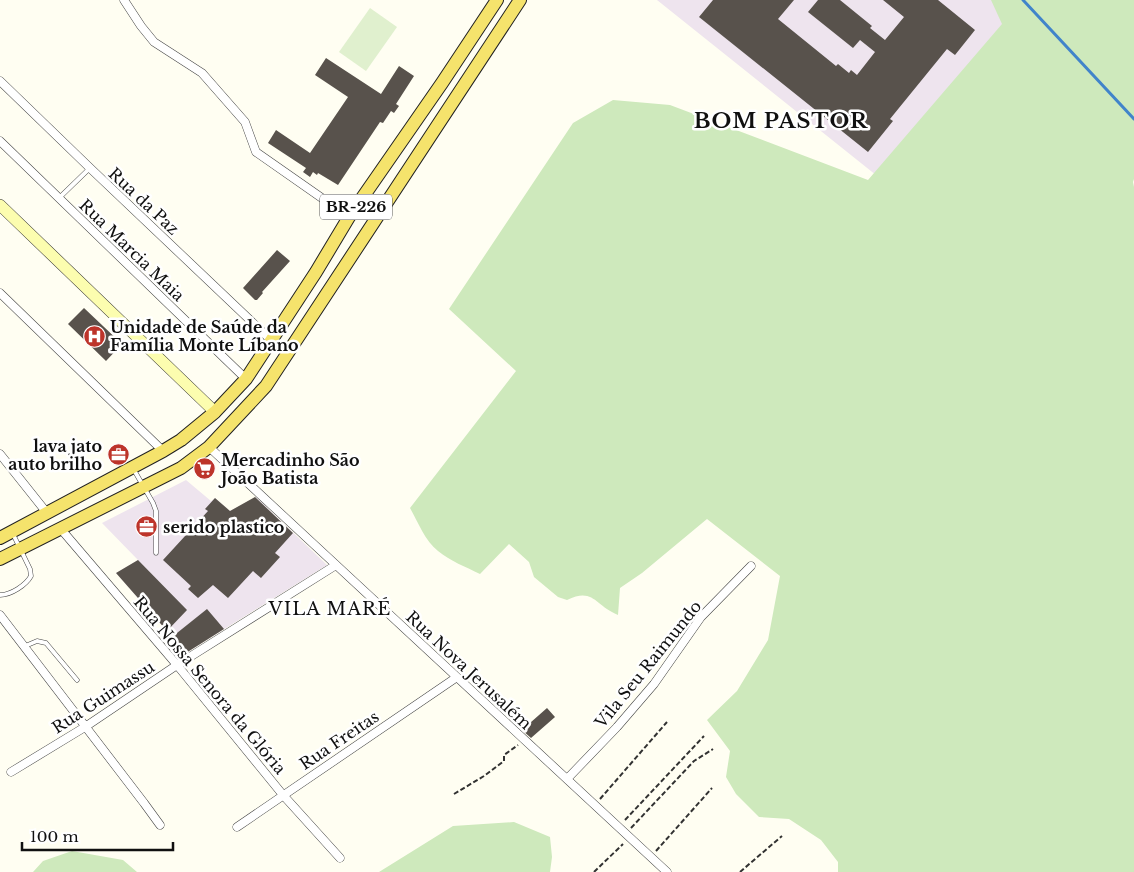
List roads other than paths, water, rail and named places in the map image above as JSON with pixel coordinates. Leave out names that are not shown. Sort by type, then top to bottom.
[{"type":"main road","name":"BR-226","points":[[0,538],[181,440],[215,412],[246,379],[316,272],[349,217],[497,0]]},
{"type":"main road","name":"BR-226","points":[[0,559],[181,468],[209,447],[266,386],[520,0]]},
{"type":"main road","points":[[316,272],[333,284]]},
{"type":"street","points":[[124,0],[140,26],[154,42],[202,73],[245,122],[256,152],[349,217]]},
{"type":"street","name":"Rua da Paz","points":[[0,81],[271,340]]},
{"type":"street","name":"Rua Marcia Maia","points":[[0,141],[246,379]]},
{"type":"street","points":[[0,205],[215,412]]},
{"type":"street","points":[[0,292],[163,451]]},
{"type":"street","name":"Rua Nova Jerusalém","points":[[209,447],[667,872]]},
{"type":"street","points":[[0,454],[47,513]]},
{"type":"street","name":"Rua Nossa Senora da Glória","points":[[60,528],[177,665],[283,795],[340,858]]},
{"type":"street","name":"Rua Guimassu","points":[[11,772],[84,727],[177,665],[336,566]]},
{"type":"street","name":"Vila Seu Raimundo","points":[[567,779],[617,727],[654,684],[701,617],[750,566]]},
{"type":"street","points":[[0,615],[160,825]]},
{"type":"street","name":"Rua Freitas","points":[[237,827],[456,677]]},
{"type":"lane","points":[[59,198],[90,168]]},
{"type":"lane","points":[[132,468],[156,511],[156,553]]},
{"type":"lane","points":[[0,595],[8,594],[30,579],[31,574],[12,532]]},
{"type":"lane","points":[[23,647],[37,641],[46,643],[77,680]]},
{"type":"waterway","points":[[1023,0],[1134,119]]},
{"type":"place","name":"Unidade de Saúde da Família Monte Líbano","points":[[94,336]]},
{"type":"place","name":"lava jato auto brilho","points":[[118,455]]},
{"type":"place","name":"Mercadinho São João Batista","points":[[205,469]]},
{"type":"place","name":"serido plastico","points":[[147,527]]},
{"type":"district","name":"BOM PASTOR","points":[[781,121]]},
{"type":"district","name":"VILA MARÉ","points":[[330,609]]}]
